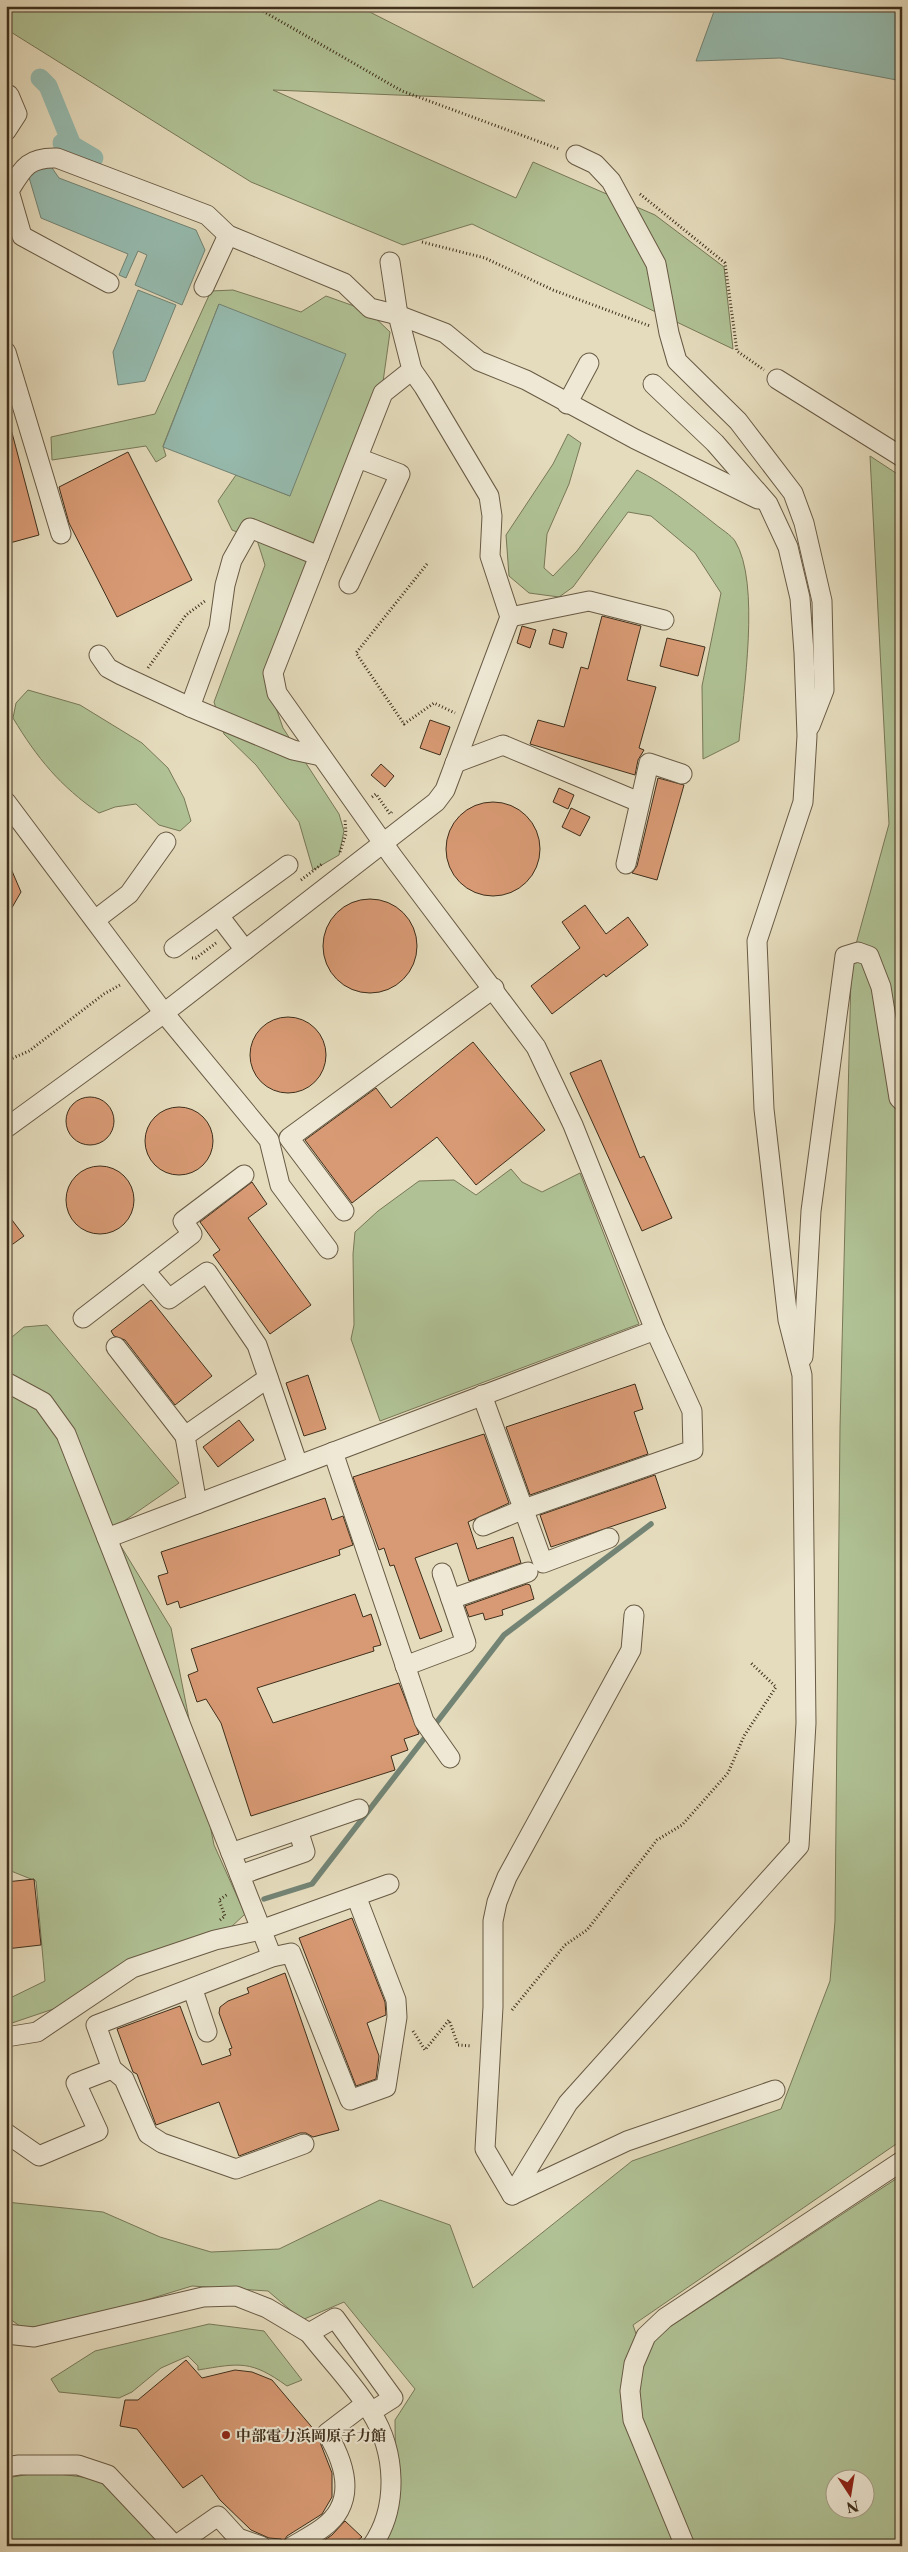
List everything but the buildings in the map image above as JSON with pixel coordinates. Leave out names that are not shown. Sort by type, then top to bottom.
[{"type":"street","points":[[6,131],[18,114],[9,95]]},
{"type":"street","points":[[576,155],[595,164],[611,181],[656,264],[669,333],[677,361],[738,421],[793,493],[804,523],[822,601],[824,690],[806,736]]},
{"type":"street","points":[[109,283],[22,236],[9,191],[24,168],[33,161],[42,158],[58,158],[206,215],[228,235],[344,283],[370,308],[398,315],[445,333],[478,361],[526,380],[567,404],[768,504]]},
{"type":"street","points":[[204,287],[228,235]]},
{"type":"street","points":[[6,1128],[164,1012],[436,802],[445,790],[510,617],[490,556],[492,516],[489,496],[412,370],[398,315],[390,262]]},
{"type":"street","points":[[6,352],[61,534]]},
{"type":"street","points":[[567,404],[589,363]]},
{"type":"street","points":[[412,370],[383,393],[273,673],[277,693],[383,842],[494,988],[536,1047],[573,1125],[656,1330],[692,1410],[693,1450],[524,1509],[483,1526]]},
{"type":"street","points":[[776,379],[902,457]]},
{"type":"street","points":[[653,384],[715,443],[768,504],[788,548],[800,598],[804,653],[806,736],[804,802],[757,941],[764,1109],[788,1320],[802,1375]]},
{"type":"street","points":[[349,584],[400,474],[358,458]]},
{"type":"street","points":[[190,707],[219,628],[225,585],[232,560],[250,528],[319,556]]},
{"type":"street","points":[[510,617],[589,601],[664,620]]},
{"type":"street","points":[[99,655],[108,668],[122,676],[190,707],[294,750],[322,756]]},
{"type":"street","points":[[455,763],[503,745],[639,802]]},
{"type":"street","points":[[626,864],[649,763],[682,774]]},
{"type":"street","points":[[6,802],[164,1012],[269,1140],[280,1185],[328,1249]]},
{"type":"street","points":[[95,920],[129,894],[166,842]]},
{"type":"street","points":[[174,948],[288,865]]},
{"type":"street","points":[[219,916],[244,950]]},
{"type":"street","points":[[512,2195],[568,2103],[799,1846],[806,1723],[802,1375],[811,1211],[845,956],[858,952],[869,956],[881,987],[899,1098],[902,1101]]},
{"type":"street","points":[[344,1211],[289,1138],[494,988]]},
{"type":"street","points":[[83,1318],[192,1234],[183,1221],[244,1175]]},
{"type":"street","points":[[145,1271],[169,1299],[206,1272],[257,1345],[298,1465]]},
{"type":"street","points":[[108,1538],[656,1330]]},
{"type":"street","points":[[116,1346],[185,1436],[197,1504]]},
{"type":"street","points":[[185,1436],[268,1378]]},
{"type":"street","points":[[6,1382],[43,1402],[66,1434],[272,1958]]},
{"type":"street","points":[[482,1395],[543,1563],[610,1538]]},
{"type":"street","points":[[334,1452],[424,1721],[450,1758]]},
{"type":"street","points":[[406,1666],[466,1643],[442,1572]]},
{"type":"street","points":[[451,1599],[528,1572]]},
{"type":"street","points":[[512,2195],[485,2148],[492,2029],[493,1921],[497,1902],[507,1877],[631,1650],[634,1615]]},
{"type":"street","points":[[231,1853],[359,1809]]},
{"type":"street","points":[[240,1875],[305,1852],[298,1830]]},
{"type":"street","points":[[6,2036],[37,2032],[132,1968],[215,1940],[261,1930],[389,1884]]},
{"type":"street","points":[[96,2025],[272,1958],[291,1953],[350,2100],[386,2087],[397,2017],[396,2000],[356,1896]]},
{"type":"street","points":[[192,1990],[207,2032]]},
{"type":"street","points":[[80,2003],[96,2025],[112,2069],[124,2079],[148,2134],[162,2143],[236,2169],[304,2144]]},
{"type":"street","points":[[6,2133],[39,2156],[98,2131],[76,2084],[112,2069]]},
{"type":"street","points":[[512,2195],[627,2141],[775,2090]]},
{"type":"street","points":[[685,2546],[633,2420],[630,2391],[634,2364],[646,2336],[665,2318],[902,2161]]},
{"type":"street","points":[[6,2334],[34,2337],[203,2297],[236,2296],[267,2308],[309,2333],[368,2408],[386,2445],[391,2490],[389,2514],[372,2546]]},
{"type":"street","points":[[293,2546],[317,2532],[339,2511],[344,2488],[344,2473],[337,2450],[327,2433],[368,2408],[393,2398],[334,2318],[309,2333]]},
{"type":"street","points":[[6,2467],[19,2465],[78,2465],[108,2475],[175,2546],[218,2516],[238,2538],[261,2546]]},
{"type":"path","points":[[254,6],[402,91],[576,155]]},
{"type":"path","points":[[611,181],[641,195],[725,263],[737,351],[776,379]]},
{"type":"path","points":[[422,242],[484,258],[553,290],[669,333]]},
{"type":"path","points":[[427,564],[356,653],[404,724],[434,703],[471,720]]},
{"type":"path","points":[[148,669],[186,615],[225,585]]},
{"type":"path","points":[[397,2017],[405,2018],[425,2050],[449,2020],[458,2045],[473,2046],[475,2030],[492,2029],[500,2024],[565,1945],[587,1930],[657,1840],[682,1825],[728,1773],[744,1736],[776,1687],[751,1663]]},
{"type":"green space","points":[[6,6],[358,6],[545,101],[273,90],[516,198],[533,162],[655,215],[724,267],[733,349],[472,224],[403,245],[251,182],[6,29]]},
{"type":"green space","points":[[233,290],[301,312],[326,296],[368,311],[390,332],[382,389],[266,679],[283,728],[339,814],[344,831],[339,855],[313,870],[299,822],[256,765],[224,734],[214,702],[265,565],[257,540],[232,530],[218,501],[236,475],[290,496],[219,304],[163,446],[166,456],[156,462],[146,446],[52,460],[51,437],[155,414],[211,291]]},
{"type":"green space","points":[[568,434],[581,443],[569,484],[547,534],[544,568],[553,576],[577,551],[637,470],[678,495],[728,534],[735,541],[743,560],[749,610],[739,741],[703,759],[702,686],[721,593],[695,553],[651,516],[628,512],[573,587],[559,597],[529,593],[509,576],[506,535],[553,464]]},
{"type":"green space","points":[[870,456],[902,477],[902,2140],[633,2325],[644,2357],[656,2336],[902,2175],[902,2546],[376,2546],[396,2514],[395,2420],[415,2389],[344,2302],[302,2320],[268,2291],[192,2286],[32,2335],[6,2316],[6,2202],[103,2212],[160,2237],[211,2252],[279,2249],[380,2200],[450,2225],[473,2288],[632,2161],[781,2109],[830,1981],[835,1921],[840,1428],[853,955],[889,824]]},
{"type":"green space","points":[[28,690],[80,705],[142,743],[168,768],[184,798],[191,821],[180,831],[159,825],[136,804],[115,807],[99,813],[85,803],[61,782],[40,759],[13,718],[16,703]]},
{"type":"green space","points":[[511,1169],[522,1182],[542,1192],[580,1173],[639,1324],[380,1421],[351,1339],[354,1325],[353,1254],[355,1232],[378,1211],[419,1181],[454,1180],[476,1195]]},
{"type":"green space","points":[[47,1325],[179,1483],[111,1530],[171,1628],[214,1845],[245,1914],[215,1942],[198,1951],[80,2000],[6,2025],[6,2000],[45,1981],[36,1881],[6,1869],[6,1342],[24,1327]]},
{"type":"green space","points":[[209,2324],[264,2331],[302,2380],[287,2386],[264,2372],[254,2368],[235,2365],[198,2370],[198,2366],[188,2356],[161,2368],[132,2392],[119,2398],[59,2392],[51,2379],[95,2351]]},
{"type":"green space","points":[[43,2472],[98,2479],[177,2546],[6,2546],[6,2478]]},
{"type":"water","points":[[716,6],[902,6],[902,81],[780,58],[696,61]]},
{"type":"water","points":[[50,165],[59,178],[196,230],[205,250],[182,305],[135,285],[147,255],[138,251],[126,278],[119,275],[128,254],[41,218],[28,174]]},
{"type":"water","points":[[138,290],[176,305],[145,381],[118,385],[113,352]]},
{"type":"water","points":[[219,304],[346,354],[290,496],[163,447]]},
{"type":"waterway","points":[[40,78],[48,86],[72,145]]},
{"type":"waterway","points":[[62,143],[72,145],[94,158]]},
{"type":"waterway","points":[[264,1899],[312,1884],[504,1635],[651,1524]]},
{"type":"place","name":"中部電力浜岡原子力館","points":[[226,2435]]}]
